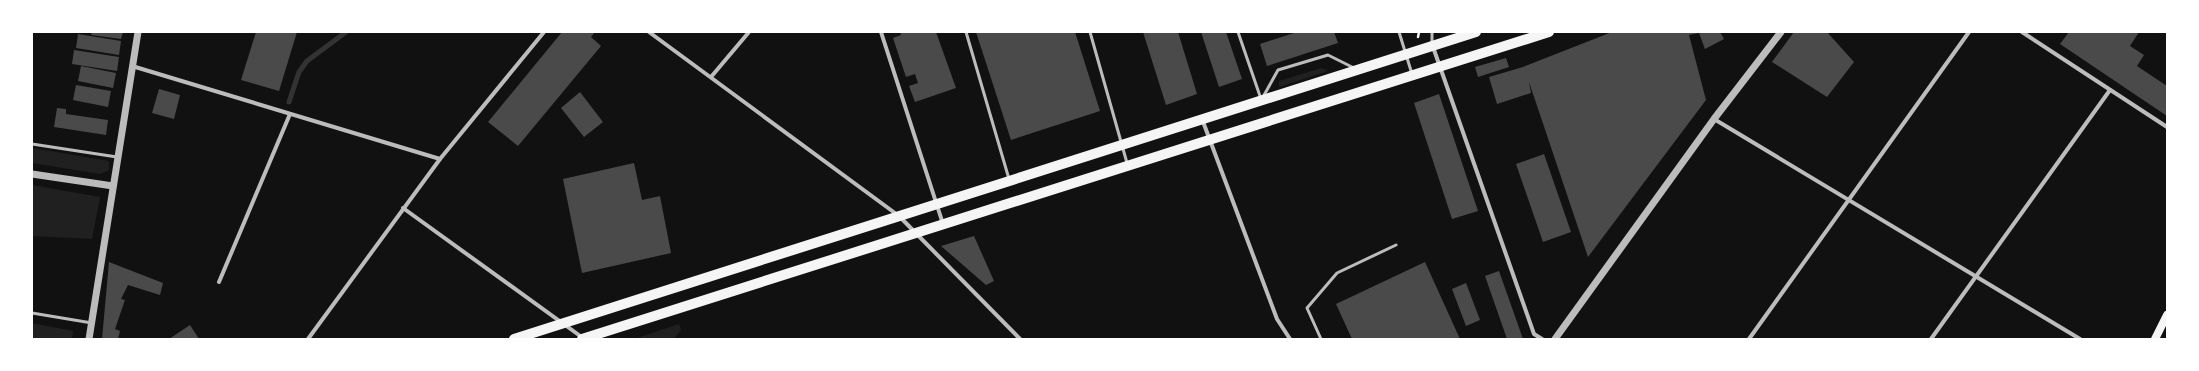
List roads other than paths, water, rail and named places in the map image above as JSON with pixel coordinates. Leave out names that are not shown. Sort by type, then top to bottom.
[{"type":"main road","points":[[514,339],[1476,32]]},
{"type":"main road","points":[[583,339],[1549,32]]},
{"type":"main road","points":[[2155,339],[2167,315]]},
{"type":"street","points":[[89,339],[138,32]]},
{"type":"street","points":[[308,339],[440,159],[544,32]]},
{"type":"street","points":[[649,32],[900,216],[1020,339]]},
{"type":"street","points":[[711,77],[749,32]]},
{"type":"street","points":[[881,32],[943,224]]},
{"type":"street","points":[[1555,339],[1714,120],[1781,32]]},
{"type":"street","points":[[1749,339],[1969,32]]},
{"type":"street","points":[[2022,32],[2167,127]]},
{"type":"street","points":[[1432,46],[1534,334],[1542,339]]},
{"type":"street","points":[[132,66],[440,159]]},
{"type":"street","points":[[1931,339],[2110,90]]},
{"type":"street","points":[[219,282],[290,114]]},
{"type":"street","points":[[1202,119],[1277,319],[1290,339]]},
{"type":"street","points":[[1714,120],[2080,339]]},
{"type":"street","points":[[32,174],[113,186]]},
{"type":"street","points":[[403,208],[583,339]]},
{"type":"lane","points":[[966,32],[1010,181]]},
{"type":"lane","points":[[1090,32],[1128,166]]},
{"type":"lane","points":[[1238,32],[1262,101]]},
{"type":"lane","points":[[1399,32],[1413,76]]},
{"type":"lane","points":[[1432,32],[1432,46]]},
{"type":"lane","points":[[1262,101],[1278,70],[1328,55],[1358,70]]},
{"type":"lane","points":[[32,144],[118,157]]},
{"type":"lane","points":[[1321,339],[1307,308],[1337,273],[1396,245]]},
{"type":"lane","points":[[32,313],[92,323]]},
{"type":"waterway","points":[[289,102],[299,72],[307,61],[346,32]]}]
